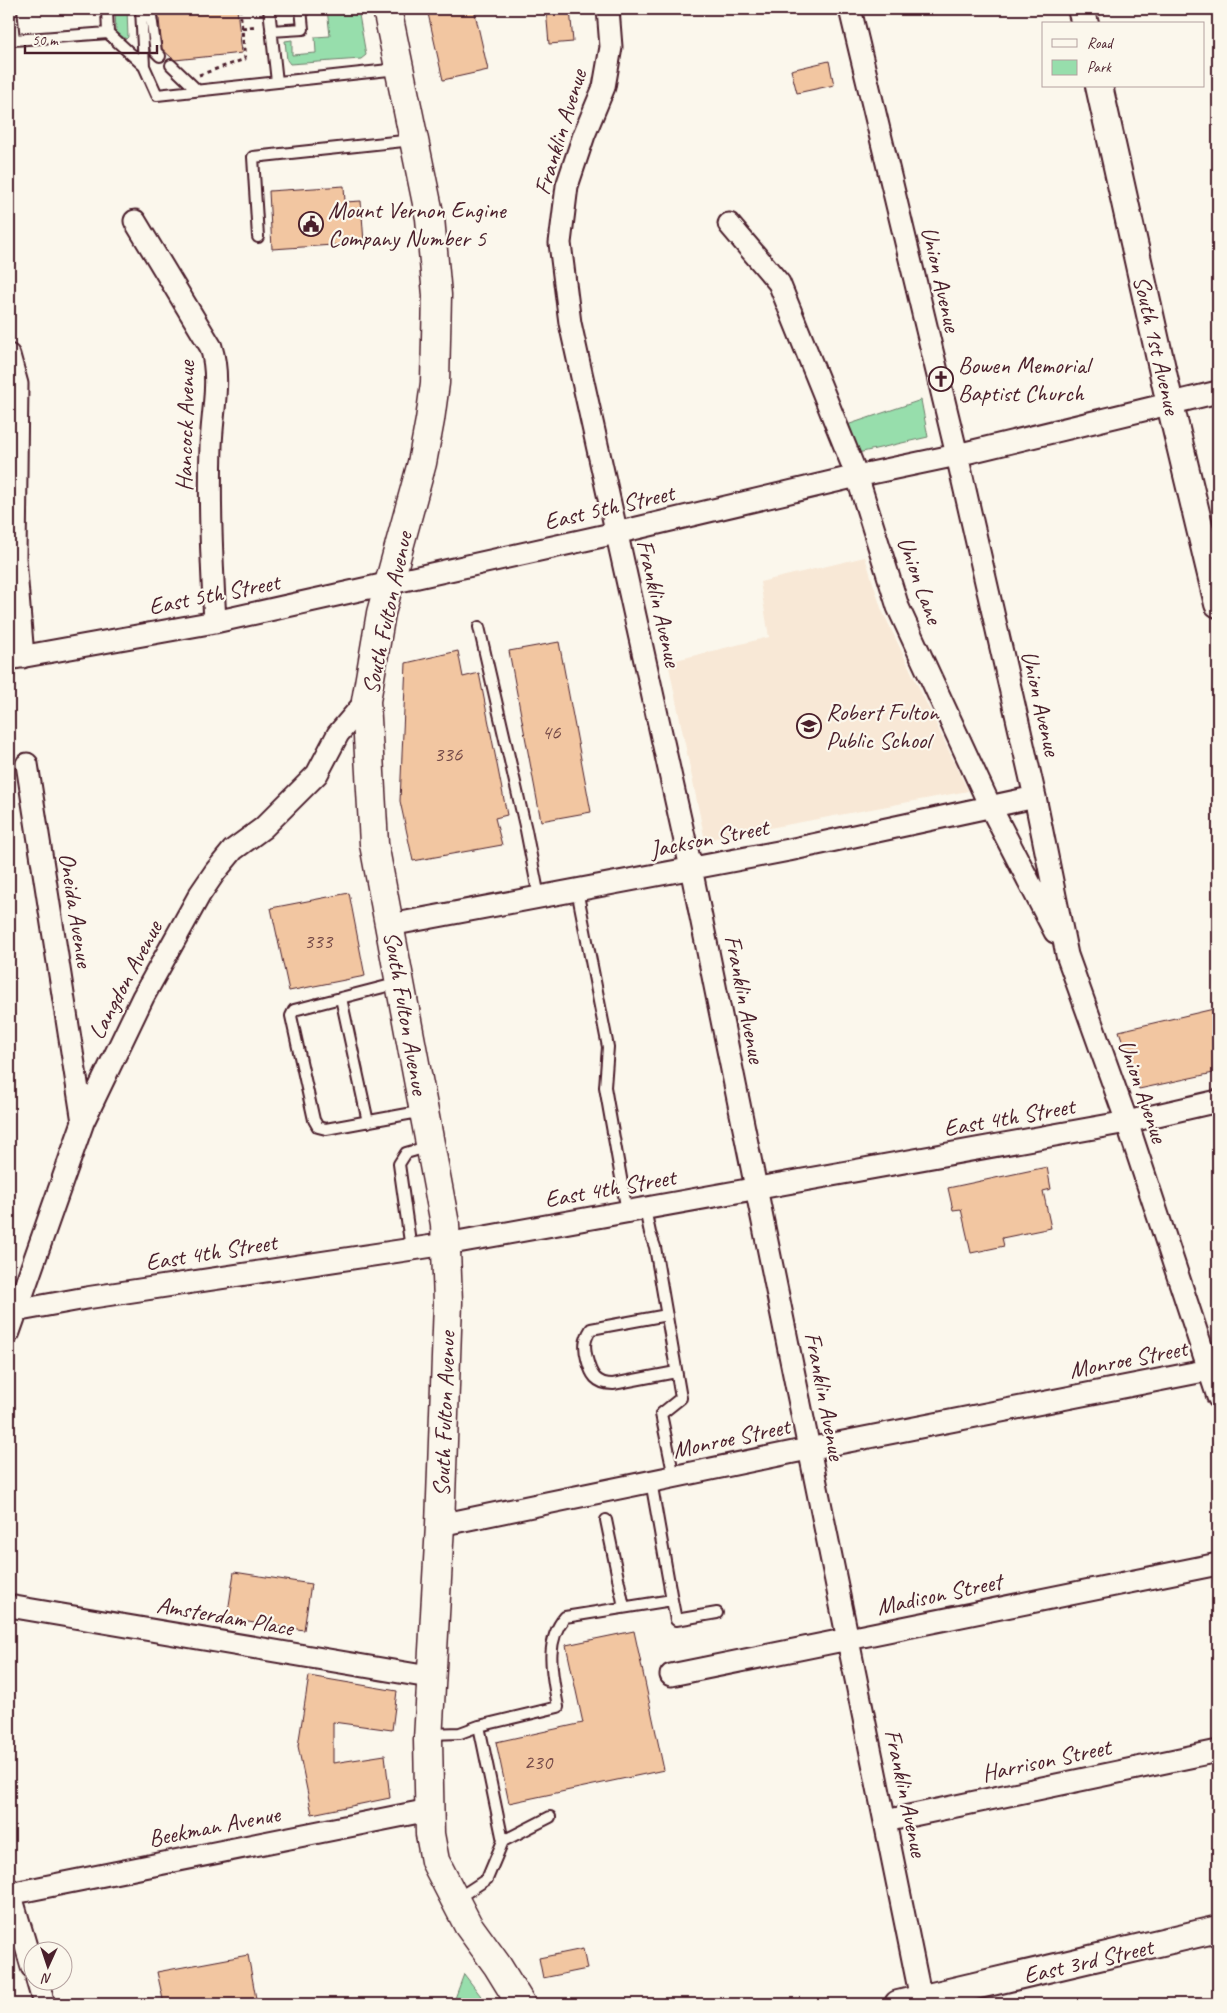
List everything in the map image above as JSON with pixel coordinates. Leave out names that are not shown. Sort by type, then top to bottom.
[{"type":"main road","name":"South Fulton Avenue","points":[[387,9],[430,218],[437,304],[435,382],[422,463],[381,613],[366,701],[374,844],[445,1224],[448,1302],[440,1525],[429,1734],[430,1834],[435,1861],[468,1925],[497,1965],[520,2004]]},
{"type":"street","name":"Franklin Avenue","points":[[608,9],[611,46],[604,87],[584,135],[567,186],[560,243],[570,323],[691,868],[884,1821],[914,2003]]},
{"type":"street","name":"Union Avenue","points":[[850,9],[1035,797],[1067,955],[1126,1122],[1218,1397]]},
{"type":"street","points":[[1081,9],[1084,22]]},
{"type":"street","name":"South 1st Avenue","points":[[1099,88],[1170,404],[1218,604]]},
{"type":"street","name":"Hancock Avenue","points":[[135,221],[211,347],[216,361],[211,444],[210,530],[215,622]]},
{"type":"street","name":"Union Lane","points":[[729,224],[779,283],[857,476],[898,607],[990,806],[1067,955]]},
{"type":"street","points":[[9,355],[17,384],[18,404],[15,558],[16,658]]},
{"type":"street","name":"East 5th Street","points":[[16,658],[215,622],[857,476],[956,456],[1218,392]]},
{"type":"street","name":"Langdon Avenue","points":[[9,1332],[12,1311],[83,1122],[143,998],[200,894],[233,850],[263,828],[317,774],[338,734],[366,701]]},
{"type":"street","name":"Oneida Avenue","points":[[27,764],[83,1122]]},
{"type":"street","name":"Jackson Street","points":[[390,925],[790,850],[1035,797]]},
{"type":"street","name":"East 4th Street","points":[[12,1311],[86,1298],[446,1244],[636,1211],[1126,1122],[1218,1101]]},
{"type":"street","name":"Monroe Street","points":[[440,1525],[808,1449],[1209,1370]]},
{"type":"street","name":"Madison Street","points":[[671,1675],[1218,1564]]},
{"type":"street","name":"Amsterdam Place","points":[[9,1606],[413,1674],[431,1680]]},
{"type":"street","name":"Harrison Street","points":[[884,1821],[1218,1751]]},
{"type":"street","name":"Beekman Avenue","points":[[9,1892],[429,1810]]},
{"type":"street","points":[[9,1892],[24,1940]]},
{"type":"street","name":"East 3rd Street","points":[[914,2003],[1218,1930]]},
{"type":"street","points":[[40,1990],[44,2004]]},
{"type":"lane","points":[[11,9],[14,40],[108,34],[144,66]]},
{"type":"lane","points":[[107,9],[108,34]]},
{"type":"lane","points":[[140,9],[144,66],[157,95],[399,69]]},
{"type":"lane","points":[[150,9],[156,52],[160,56]]},
{"type":"lane","points":[[269,9],[277,82]]},
{"type":"lane","points":[[272,33],[303,29],[301,9]]},
{"type":"lane","points":[[171,65],[197,90]]},
{"type":"lane","points":[[258,237],[253,157],[414,140]]},
{"type":"lane","points":[[479,627],[524,821],[539,897]]},
{"type":"lane","points":[[577,890],[608,1047],[605,1086],[636,1211],[650,1233],[655,1247],[667,1315],[680,1398],[661,1414],[674,1477]]},
{"type":"lane","points":[[401,983],[294,1010],[291,1016],[314,1120],[318,1127],[326,1129],[424,1111]]},
{"type":"lane","points":[[342,998],[368,1122]]},
{"type":"lane","points":[[412,1249],[399,1164],[406,1153],[431,1146]]},
{"type":"lane","points":[[667,1315],[591,1329],[586,1337],[584,1346],[591,1374],[605,1384],[676,1372]]},
{"type":"lane","points":[[651,1481],[676,1620],[717,1613]]},
{"type":"lane","points":[[606,1520],[624,1607]]},
{"type":"lane","points":[[429,1734],[460,1733],[479,1726],[558,1707],[550,1660],[555,1632],[559,1623],[565,1617],[672,1600]]},
{"type":"lane","points":[[455,1900],[487,1878],[503,1841],[479,1726]]},
{"type":"lane","points":[[503,1841],[550,1817]]},
{"type":"path","points":[[186,80],[245,59],[240,9]]},
{"type":"path","points":[[242,28],[260,26],[272,33]]},
{"type":"shaded area","name":"Robert Fulton Public School","points":[[865,557],[881,608],[968,791],[705,840],[668,662],[769,637],[760,582]]},
{"type":"green space","points":[[115,9],[127,9],[128,37],[126,39],[116,32]]},
{"type":"green space","points":[[327,9],[358,9],[366,55],[361,59],[290,64],[287,60],[285,41],[292,40],[292,55],[316,53],[315,37],[330,36]]},
{"type":"green space","points":[[921,400],[928,437],[858,453],[847,425]]},
{"type":"green space","points":[[464,1974],[487,2004],[453,2004]]},
{"type":"building","points":[[158,9],[237,9],[242,53],[175,60],[162,49]]},
{"type":"building","points":[[427,9],[474,9],[488,70],[443,80]]},
{"type":"building","points":[[546,9],[570,9],[573,42],[549,44]]},
{"type":"building","points":[[829,61],[834,85],[797,93],[791,70]]},
{"type":"building","points":[[344,186],[345,202],[361,201],[364,243],[272,249],[269,191]]},
{"type":"building","points":[[559,642],[591,812],[541,821],[509,651]]},
{"type":"building","points":[[458,651],[463,677],[479,673],[507,815],[495,818],[502,845],[413,861],[400,801],[406,663]]},
{"type":"building","points":[[349,893],[365,976],[289,991],[271,908]]},
{"type":"building","points":[[1218,1008],[1218,1072],[1139,1089],[1119,1031]]},
{"type":"building","points":[[1047,1167],[1051,1189],[1043,1191],[1051,1228],[1002,1238],[1004,1246],[971,1253],[961,1209],[953,1210],[948,1188]]},
{"type":"building","points":[[234,1572],[311,1584],[304,1630],[227,1619]]},
{"type":"building","points":[[634,1631],[664,1770],[509,1803],[496,1742],[583,1723],[566,1645]]},
{"type":"building","points":[[309,1676],[397,1691],[392,1730],[333,1722],[333,1763],[385,1755],[390,1798],[312,1814],[298,1746]]},
{"type":"building","points":[[583,1949],[587,1969],[543,1978],[539,1958]]},
{"type":"building","points":[[248,1955],[257,2004],[164,2004],[157,1972]]},
{"type":"place","name":"Mount Vernon Engine Company Number 5","points":[[311,224]]},
{"type":"place","name":"Bowen Memorial Baptist Church","points":[[941,379]]},
{"type":"place","name":"Robert Fulton Public School","points":[[809,726]]}]
